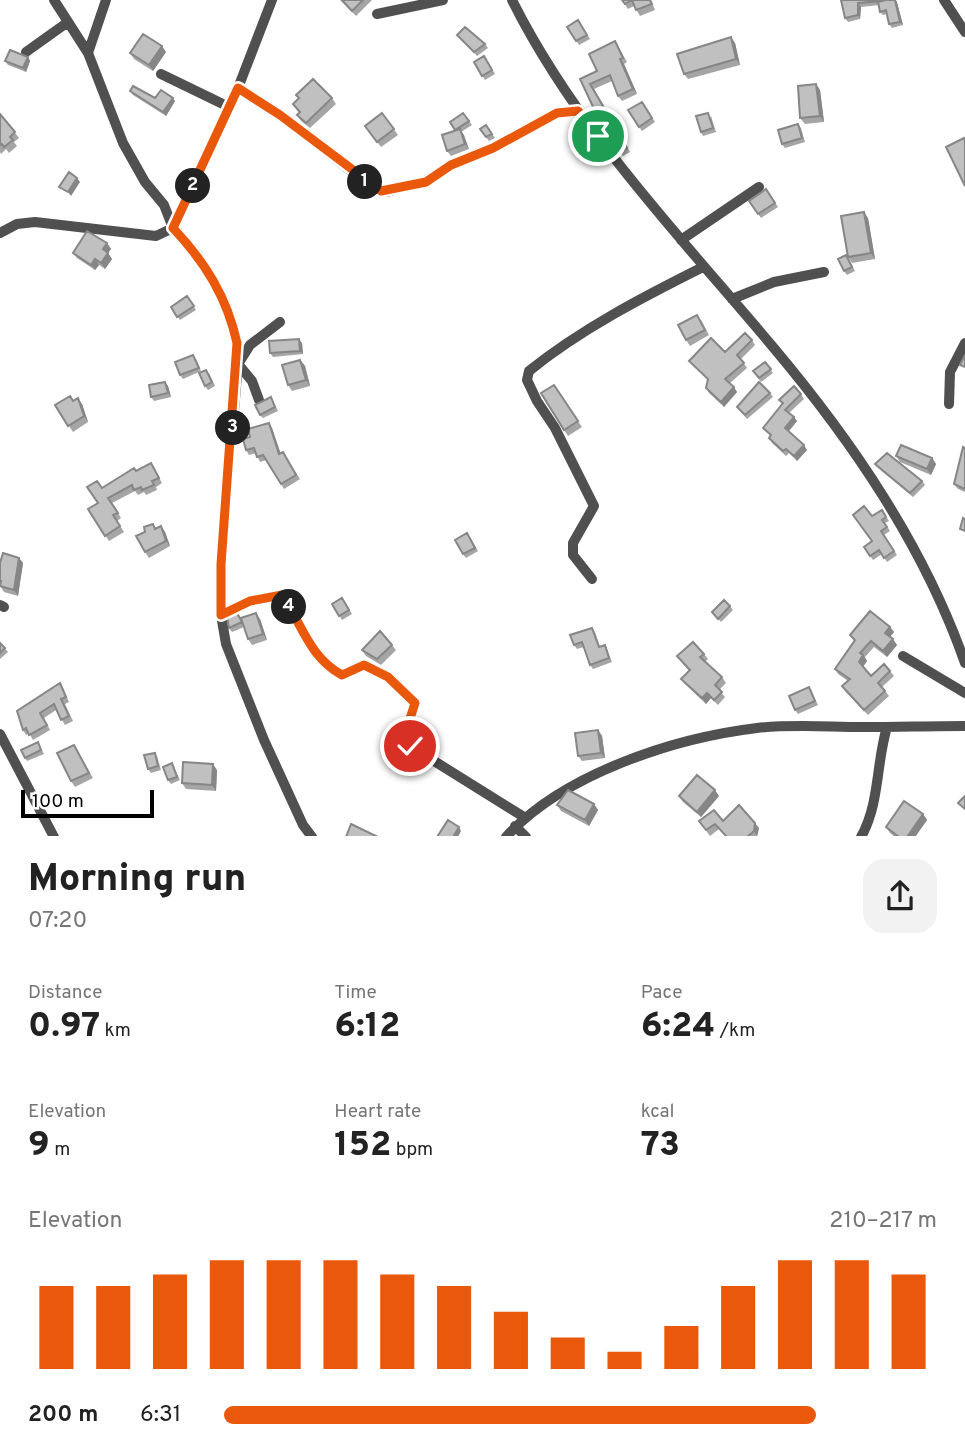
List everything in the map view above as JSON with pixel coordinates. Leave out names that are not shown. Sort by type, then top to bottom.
[{"type":"street","points":[[54,0],[88,53],[123,143],[145,182],[164,205],[173,228],[199,256],[218,286],[232,316],[237,343],[237,364],[221,564],[221,615],[226,644],[264,740],[303,825],[312,836]]},
{"type":"street","points":[[88,53],[106,0]]},
{"type":"street","points":[[0,233],[17,225],[35,222],[156,236],[173,228],[238,88],[272,0]]},
{"type":"street","points":[[377,14],[443,0]]},
{"type":"street","points":[[512,0],[536,47],[578,111],[703,267],[775,349],[882,493],[918,555],[965,663]]},
{"type":"street","points":[[944,0],[965,32]]},
{"type":"street","points":[[26,52],[68,22]]},
{"type":"street","points":[[161,74],[229,107]]},
{"type":"street","points":[[238,88],[280,115],[359,178],[387,192],[426,182],[451,165],[493,148],[557,113],[578,111]]},
{"type":"street","points":[[681,240],[759,187]]},
{"type":"street","points":[[592,579],[573,555],[573,543],[594,506],[555,428],[537,401],[527,380],[529,371],[624,308],[703,267]]},
{"type":"street","points":[[732,299],[774,282],[824,272]]},
{"type":"street","points":[[237,364],[250,345],[280,322]]},
{"type":"street","points":[[949,404],[950,372],[965,343]]},
{"type":"street","points":[[237,364],[252,381],[259,401]]},
{"type":"street","points":[[221,615],[250,601],[282,595],[314,653],[332,670],[342,675],[364,665],[388,677],[415,703],[408,725],[410,746],[524,817]]},
{"type":"street","points":[[903,656],[965,692]]},
{"type":"street","points":[[506,836],[543,802],[597,772],[705,738],[787,726],[965,726]]},
{"type":"street","points":[[861,836],[871,816],[879,752],[887,727]]},
{"type":"street","points":[[0,734],[54,836]]},
{"type":"street","points":[[515,827],[526,836]]},
{"type":"building","points":[[342,0],[363,0],[352,11]]},
{"type":"building","points":[[632,0],[650,0],[652,4],[636,10]]},
{"type":"building","points":[[841,0],[881,1],[858,3],[858,15],[845,18]]},
{"type":"building","points":[[895,0],[900,22],[889,24],[886,10],[880,12],[878,2]]},
{"type":"building","points":[[578,20],[587,35],[576,41],[567,27]]},
{"type":"building","points":[[465,27],[485,44],[474,52],[457,35]]},
{"type":"building","points":[[143,34],[162,46],[149,65],[130,53]]},
{"type":"building","points":[[731,37],[736,59],[684,74],[677,54]]},
{"type":"building","points":[[615,41],[633,89],[618,96],[610,75],[590,84],[603,106],[595,111],[580,79],[597,71],[589,54]]},
{"type":"building","points":[[10,50],[28,57],[23,68],[5,61]]},
{"type":"building","points":[[484,56],[492,70],[482,76],[474,62]]},
{"type":"building","points":[[313,79],[332,98],[306,123],[297,115],[300,112],[293,104],[299,98],[296,95]]},
{"type":"building","points":[[816,84],[820,116],[800,118],[798,86]]},
{"type":"building","points":[[133,86],[155,98],[161,90],[173,98],[163,112],[130,91]]},
{"type":"building","points":[[642,102],[652,118],[639,127],[628,110]]},
{"type":"building","points":[[382,113],[394,129],[377,142],[365,126]]},
{"type":"building","points":[[463,113],[469,121],[455,130],[450,122]]},
{"type":"building","points":[[708,113],[713,128],[701,132],[696,116]]},
{"type":"building","points":[[0,114],[15,132],[10,137],[13,140],[4,147],[0,145]]},
{"type":"building","points":[[798,124],[802,138],[782,144],[778,130]]},
{"type":"building","points":[[486,125],[492,134],[486,137],[480,129]]},
{"type":"building","points":[[460,129],[465,144],[447,151],[442,135]]},
{"type":"building","points":[[618,131],[627,148],[620,152],[611,135]]},
{"type":"building","points":[[964,138],[965,141],[965,186],[946,147]]},
{"type":"building","points":[[69,172],[77,178],[68,192],[59,187]]},
{"type":"building","points":[[766,189],[775,203],[758,214],[749,201]]},
{"type":"building","points":[[864,212],[871,253],[848,257],[841,216]]},
{"type":"building","points":[[87,231],[107,243],[103,249],[108,253],[101,263],[95,259],[91,265],[73,253]]},
{"type":"building","points":[[846,255],[852,267],[844,271],[838,259]]},
{"type":"building","points":[[187,296],[194,306],[177,317],[171,307]]},
{"type":"building","points":[[697,315],[705,330],[686,340],[678,325]]},
{"type":"building","points":[[745,333],[752,340],[737,355],[744,363],[725,379],[734,387],[721,402],[706,388],[708,379],[689,361],[711,338],[725,352]]},
{"type":"building","points":[[299,339],[300,351],[270,353],[269,341]]},
{"type":"building","points":[[193,355],[199,368],[180,375],[175,362]]},
{"type":"building","points":[[300,360],[306,380],[288,385],[282,365]]},
{"type":"building","points":[[765,362],[771,369],[759,378],[753,371]]},
{"type":"building","points":[[206,370],[212,382],[205,386],[199,373]]},
{"type":"building","points":[[165,382],[168,393],[151,397],[149,385]]},
{"type":"building","points":[[759,382],[770,393],[745,415],[737,407]]},
{"type":"building","points":[[554,385],[578,421],[564,430],[541,393]]},
{"type":"building","points":[[794,386],[801,394],[785,410],[794,417],[785,428],[804,445],[794,456],[786,449],[783,451],[763,428],[783,403],[779,400]]},
{"type":"building","points":[[70,396],[73,401],[78,398],[84,416],[68,426],[55,405]]},
{"type":"building","points":[[271,397],[275,407],[260,415],[255,405]]},
{"type":"building","points":[[269,423],[279,454],[283,452],[296,475],[281,484],[263,455],[257,457],[254,448],[246,450],[243,439],[250,437],[248,429]]},
{"type":"building","points":[[901,445],[932,458],[927,469],[896,456]]},
{"type":"building","points":[[963,447],[965,448],[965,489],[954,484]]},
{"type":"building","points":[[887,453],[922,481],[910,493],[875,464]]},
{"type":"building","points":[[151,463],[159,478],[152,481],[154,485],[134,490],[132,485],[108,498],[118,513],[113,515],[120,526],[105,536],[88,509],[98,503],[87,487],[97,481],[102,488],[134,468],[136,471]]},
{"type":"building","points":[[864,506],[872,516],[882,510],[886,517],[882,520],[887,527],[881,531],[894,551],[884,558],[879,550],[870,556],[864,547],[872,541],[853,515]]},
{"type":"building","points":[[963,518],[965,519],[965,531],[960,529]]},
{"type":"building","points":[[153,524],[155,529],[161,526],[166,541],[145,552],[136,536],[145,532],[144,527]]},
{"type":"building","points":[[467,533],[475,548],[463,554],[455,540]]},
{"type":"building","points":[[3,553],[19,558],[14,590],[0,586]]},
{"type":"building","points":[[342,598],[349,610],[339,616],[332,604]]},
{"type":"building","points":[[724,600],[730,606],[718,619],[712,612]]},
{"type":"building","points":[[236,611],[242,622],[229,628],[227,616]]},
{"type":"building","points":[[870,611],[890,627],[885,633],[893,639],[883,651],[871,641],[860,653],[863,655],[859,662],[871,676],[884,664],[890,671],[878,683],[885,691],[864,710],[842,686],[850,679],[835,669],[855,640],[850,635]]},
{"type":"building","points":[[256,613],[263,634],[248,639],[241,618]]},
{"type":"building","points":[[592,628],[599,647],[605,645],[609,658],[590,665],[582,642],[574,645],[570,635]]},
{"type":"building","points":[[380,631],[392,645],[377,659],[362,650]]},
{"type":"building","points":[[693,642],[704,654],[700,657],[722,677],[715,685],[722,692],[714,700],[707,693],[702,698],[681,679],[690,670],[677,656]]},
{"type":"building","points":[[60,683],[66,697],[61,699],[69,716],[61,720],[54,704],[40,713],[47,725],[29,735],[26,728],[23,730],[17,711]]},
{"type":"building","points":[[809,687],[815,701],[795,710],[789,696]]},
{"type":"building","points":[[598,730],[601,753],[578,756],[575,733]]},
{"type":"building","points":[[38,742],[41,750],[25,758],[21,750]]},
{"type":"building","points":[[74,745],[89,773],[71,781],[57,753]]},
{"type":"building","points":[[155,753],[158,766],[148,769],[144,755]]},
{"type":"building","points":[[183,762],[213,764],[212,785],[182,783]]},
{"type":"building","points":[[172,763],[177,777],[168,780],[163,767]]},
{"type":"building","points":[[697,775],[715,790],[697,812],[679,796]]},
{"type":"building","points":[[568,790],[594,804],[585,820],[557,805]]},
{"type":"building","points":[[965,796],[965,809],[958,803]]},
{"type":"building","points":[[904,801],[923,814],[908,836],[898,836],[886,827]]},
{"type":"building","points":[[739,805],[755,823],[754,831],[748,836],[726,836],[715,824],[706,830],[699,821],[714,810],[723,821]]},
{"type":"building","points":[[448,820],[459,827],[454,836],[438,836]]},
{"type":"building","points":[[351,824],[376,836],[346,836]]},
{"type":"route","points":[[410,746],[408,725],[416,710],[415,703],[388,677],[364,665],[357,665],[342,675],[332,670],[314,653],[304,638],[282,595],[250,601],[221,615],[221,564],[237,343],[232,316],[218,286],[199,256],[173,228],[238,88],[280,115],[359,178],[374,188],[387,192],[426,182],[451,165],[493,148],[557,113],[578,111],[598,136]]}]
